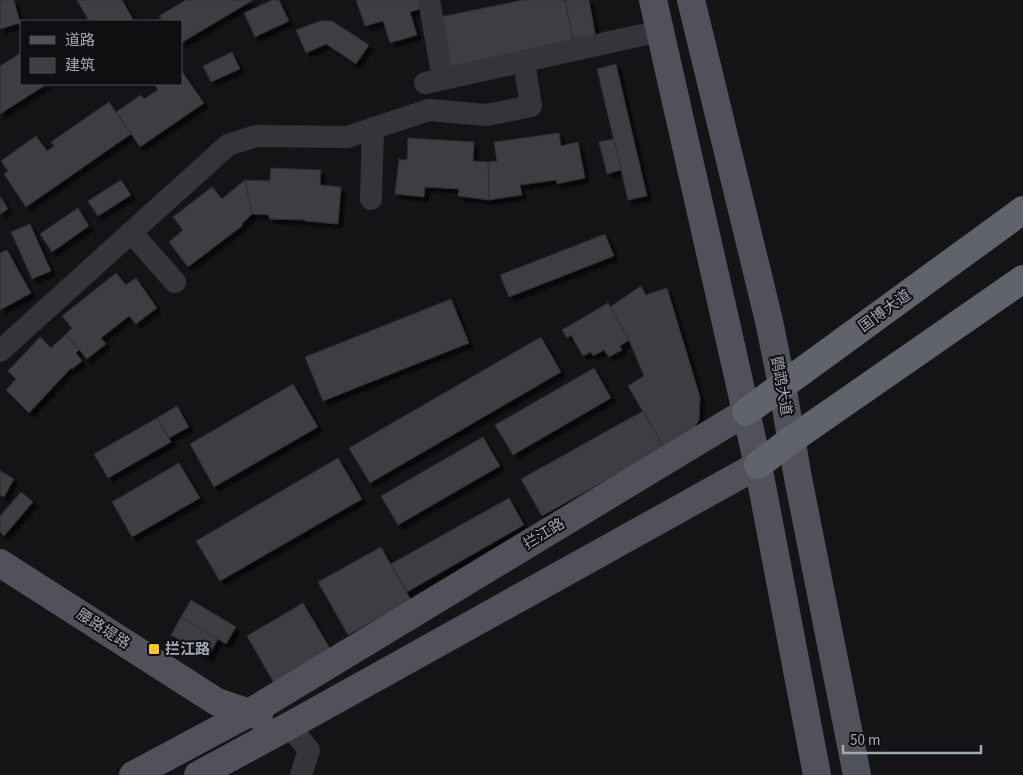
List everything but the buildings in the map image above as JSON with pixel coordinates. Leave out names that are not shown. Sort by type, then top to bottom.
[{"type":"highway","name":"国博大道","points":[[746,412],[1023,210]]},
{"type":"highway","points":[[758,465],[791,440],[1023,279]]},
{"type":"main road","points":[[653,0],[758,465],[817,775]]},
{"type":"main road","name":"鹦鹉大道","points":[[691,0],[769,321],[856,775]]},
{"type":"main road","name":"拦江路","points":[[133,775],[249,713],[746,412]]},
{"type":"main road","points":[[198,775],[758,465]]},
{"type":"main road","name":"腰路堤路","points":[[0,564],[217,702],[289,726]]},
{"type":"street","points":[[429,0],[434,81],[660,31]]},
{"type":"street","points":[[0,351],[228,145],[256,136],[347,137],[429,110],[487,115],[531,106],[524,62]]},
{"type":"street","points":[[371,199],[373,128]]},
{"type":"street","points":[[131,232],[175,282]]},
{"type":"street","points":[[289,726],[309,750],[301,775]]},
{"type":"place","name":"拦江路","points":[[154,649]]}]
